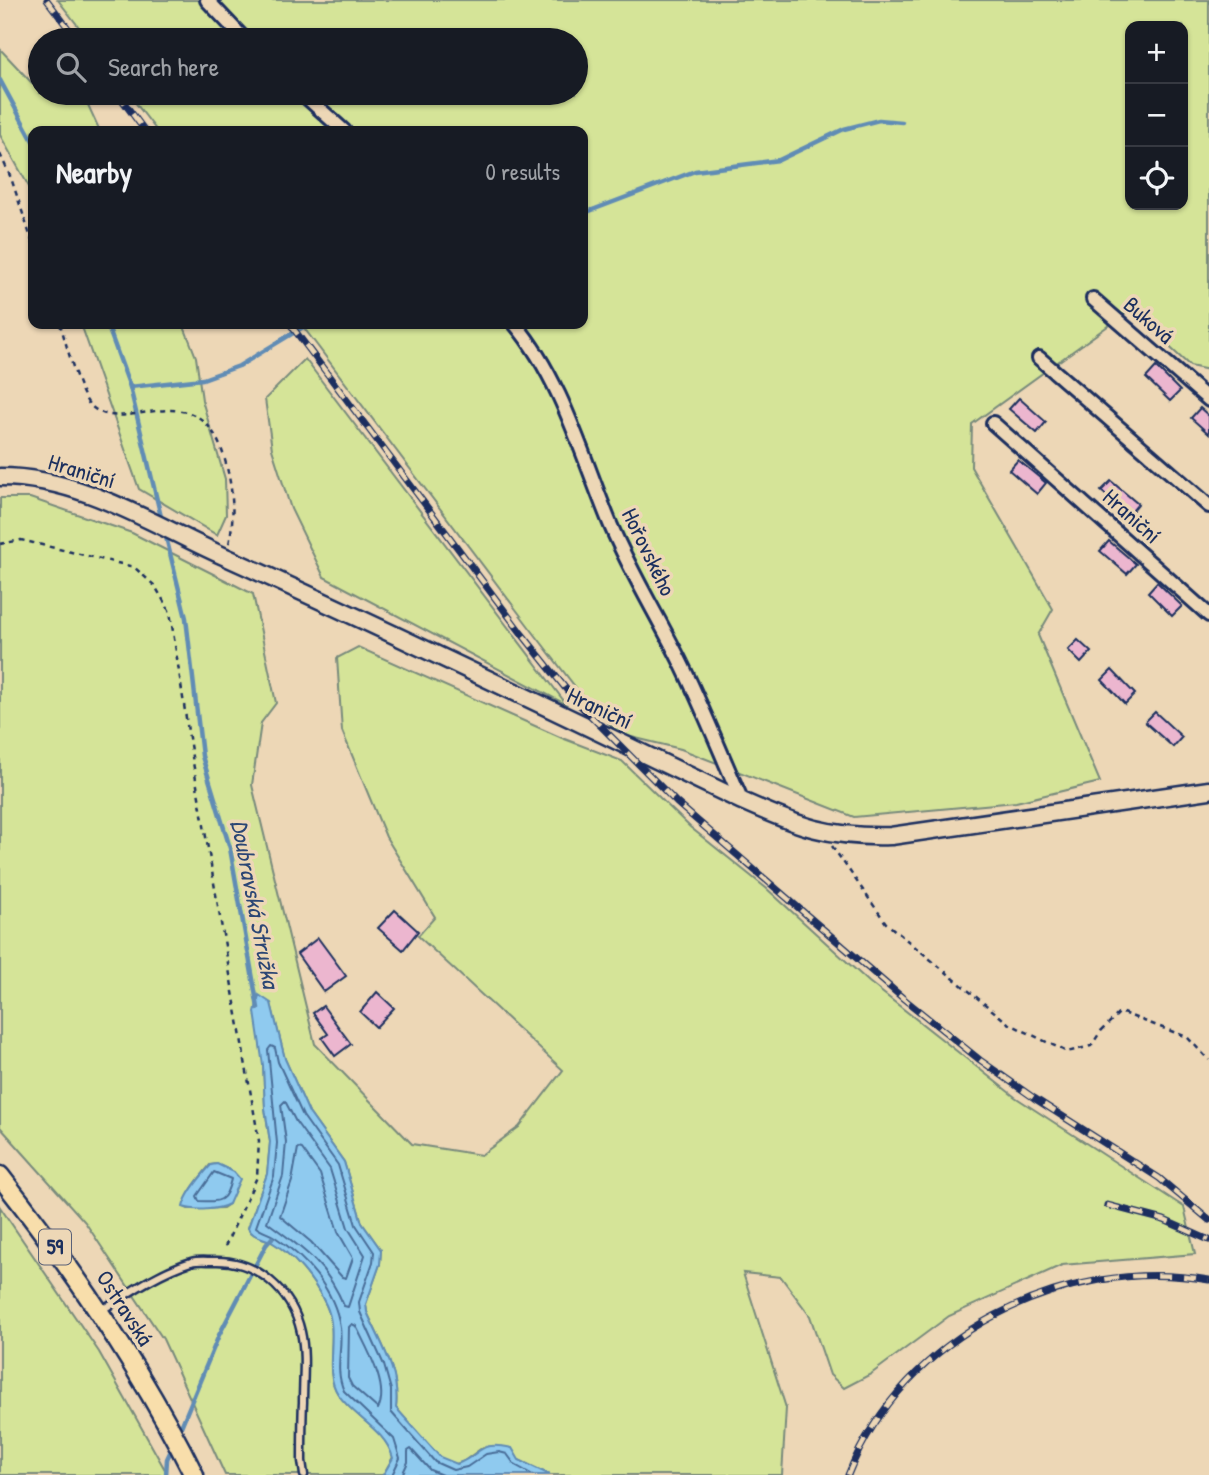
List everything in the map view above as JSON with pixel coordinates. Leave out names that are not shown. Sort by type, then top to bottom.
[{"type":"main road","name":"Hraniční","points":[[0,477],[39,481],[97,497],[150,519],[226,558],[362,619],[742,801],[784,820],[822,832],[891,836],[1209,790]]},
{"type":"main road","name":"Ostravská","points":[[0,1176],[55,1246],[100,1311],[171,1428],[194,1475]]},
{"type":"street","points":[[207,0],[234,28]]},
{"type":"street","points":[[315,105],[338,126]]},
{"type":"street","name":"Buková","points":[[1093,299],[1209,400]]},
{"type":"street","name":"Hořovského","points":[[519,329],[556,391],[612,528],[680,661],[742,801]]},
{"type":"street","points":[[1039,358],[1209,506]]},
{"type":"street","name":"Hraniční","points":[[993,423],[1209,615]]},
{"type":"lane","points":[[100,1311],[138,1287],[193,1262],[222,1261],[244,1265],[263,1275],[279,1288],[291,1306],[301,1330],[305,1357],[302,1461],[304,1475]]},
{"type":"path","points":[[0,154],[28,229]]},
{"type":"path","points":[[62,329],[88,404],[101,413],[124,415],[175,410],[189,412],[203,420],[214,432],[232,486],[234,523],[226,558]]},
{"type":"path","points":[[0,544],[21,540],[134,567],[155,586],[170,612],[193,765],[259,1141],[257,1177],[223,1248],[222,1261]]},
{"type":"path","points":[[822,832],[886,923],[1008,1023],[1067,1052],[1091,1046],[1119,1012],[1187,1037],[1209,1060]]},
{"type":"green space","points":[[58,0],[1209,0],[1209,370],[1190,366],[1130,310],[972,424],[971,467],[1053,609],[1038,635],[1100,782],[1016,802],[854,817],[681,749],[619,734],[580,693],[305,329],[588,329],[588,126],[153,126],[137,105],[588,105],[588,28],[80,28]]},
{"type":"green space","points":[[0,49],[28,79],[28,105],[88,105],[98,126],[28,126],[28,185],[0,135]]},
{"type":"green space","points":[[83,329],[185,329],[196,357],[202,400],[225,479],[226,515],[217,535],[139,489]]},
{"type":"green space","points":[[305,359],[567,705],[324,577],[291,509],[272,449],[265,399]]},
{"type":"green space","points":[[0,498],[30,498],[132,533],[253,594],[276,703],[261,723],[252,785],[315,1044],[412,1144],[481,1155],[519,1127],[563,1070],[418,936],[435,917],[386,837],[342,731],[337,658],[358,647],[562,738],[622,761],[690,827],[766,888],[869,982],[1015,1097],[1184,1207],[1195,1254],[1062,1265],[949,1316],[871,1374],[844,1388],[830,1375],[810,1316],[781,1277],[743,1273],[786,1408],[782,1475],[550,1475],[483,1447],[456,1464],[440,1458],[396,1408],[392,1370],[366,1304],[380,1264],[381,1250],[362,1223],[344,1162],[309,1113],[285,1059],[271,1003],[263,1065],[270,1142],[267,1174],[248,1228],[255,1235],[270,1241],[287,1253],[316,1287],[330,1316],[333,1384],[352,1410],[383,1438],[393,1457],[383,1475],[225,1475],[163,1339],[85,1222],[0,1127]],"holes":[[[216,1164],[234,1172],[229,1204],[223,1208],[184,1207],[191,1190],[210,1165]]]},
{"type":"green space","points":[[0,1207],[99,1352],[168,1475],[0,1475]]},
{"type":"water","points":[[259,995],[271,1003],[285,1059],[309,1113],[344,1162],[362,1223],[381,1250],[380,1264],[366,1304],[392,1370],[396,1408],[440,1457],[457,1464],[481,1449],[501,1446],[512,1448],[519,1460],[550,1475],[383,1475],[393,1458],[389,1448],[376,1431],[338,1394],[333,1384],[332,1328],[326,1305],[310,1278],[287,1253],[270,1241],[255,1235],[248,1228],[267,1174],[270,1142],[255,1012]]},
{"type":"water","points":[[217,1164],[234,1172],[240,1179],[229,1204],[206,1209],[183,1207],[199,1179],[211,1165]]},
{"type":"building","points":[[1156,367],[1180,391],[1170,401],[1146,378]]},
{"type":"building","points":[[1019,398],[1046,422],[1037,433],[1009,409]]},
{"type":"building","points":[[1200,408],[1209,416],[1209,434],[1191,418]]},
{"type":"building","points":[[1018,460],[1046,483],[1037,494],[1009,470]]},
{"type":"building","points":[[1111,481],[1138,504],[1129,515],[1101,491]]},
{"type":"building","points":[[1109,541],[1136,564],[1127,574],[1100,551]]},
{"type":"building","points":[[1157,582],[1182,606],[1172,616],[1148,592]]},
{"type":"building","points":[[1078,640],[1091,652],[1081,663],[1068,650]]},
{"type":"building","points":[[1112,670],[1135,694],[1125,704],[1102,680]]},
{"type":"building","points":[[1155,712],[1182,737],[1173,747],[1145,722]]},
{"type":"building","points":[[395,910],[418,931],[403,950],[378,928]]},
{"type":"building","points":[[318,938],[346,976],[324,992],[297,954]]},
{"type":"building","points":[[377,992],[394,1008],[376,1027],[360,1012]]},
{"type":"building","points":[[323,1006],[351,1044],[335,1056],[322,1038],[328,1034],[313,1013]]},
{"type":"waterway","name":"Doubravská Stružka","points":[[0,80],[28,132]]},
{"type":"waterway","points":[[588,212],[695,171],[779,160],[844,129],[879,120],[902,122]]},
{"type":"waterway","name":"Doubravská Stružka","points":[[109,329],[130,387],[162,521]]},
{"type":"waterway","points":[[130,387],[203,379],[239,366],[300,329]]},
{"type":"waterway","name":"Doubravská Stružka","points":[[165,533],[186,618],[202,756],[230,848],[258,1008]]},
{"type":"waterway","points":[[178,1434],[219,1335],[272,1238]]},
{"type":"waterway","points":[[166,1475],[167,1459],[173,1446]]},
{"type":"railway","points":[[47,0],[68,28]]},
{"type":"railway","points":[[126,105],[141,126]]},
{"type":"railway","points":[[294,329],[522,634],[574,699],[677,803],[904,999],[980,1060],[1159,1178],[1209,1220]]},
{"type":"railway","points":[[1107,1205],[1164,1220],[1209,1240]]},
{"type":"railway","points":[[848,1475],[874,1425],[908,1382],[948,1345],[995,1316],[1045,1294],[1099,1280],[1154,1275],[1209,1280]]}]
